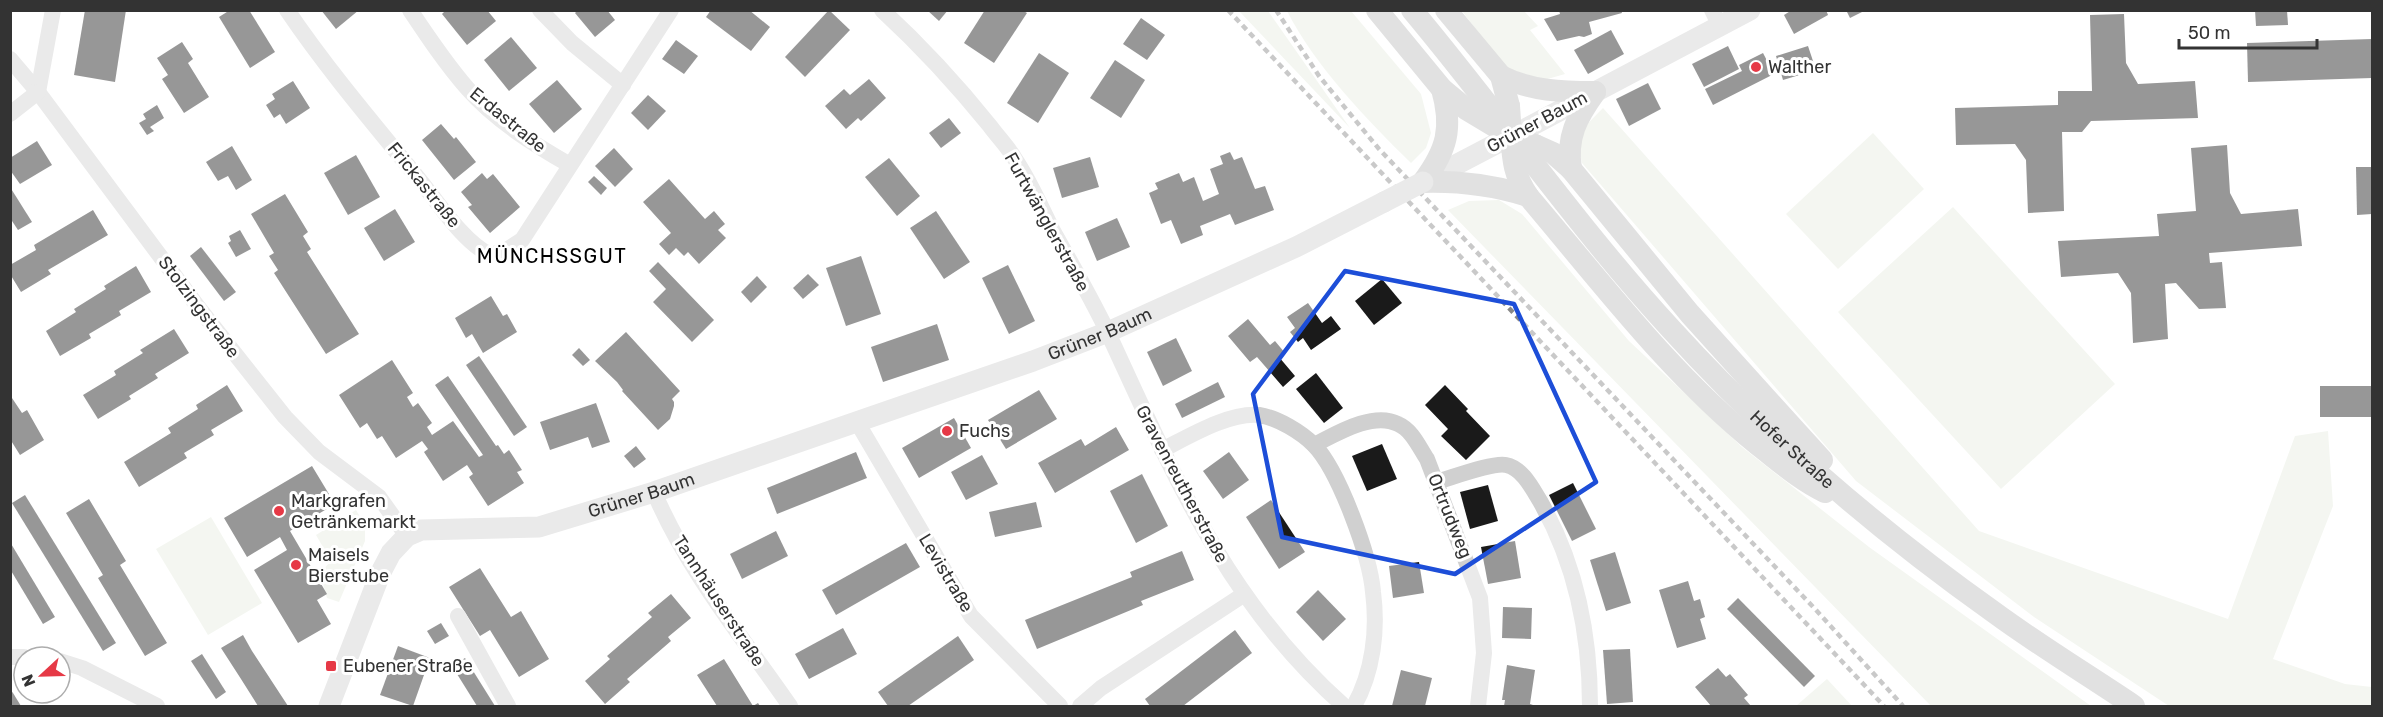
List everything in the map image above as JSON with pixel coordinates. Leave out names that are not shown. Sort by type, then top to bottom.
[{"type":"main road","points":[[1377,10],[1442,89],[1486,122],[1553,153],[1571,169],[1690,314],[1823,460],[1851,504]]},
{"type":"main road","name":"Hofer Straße","points":[[1412,10],[1593,238],[1672,330],[1756,417],[1851,504],[1996,614],[2134,706]]},
{"type":"main road","points":[[1446,10],[1501,76],[1516,84],[1536,89],[1595,92]]},
{"type":"main road","points":[[1501,76],[1515,137],[1513,165],[1519,183],[1528,196],[1640,330],[1691,385],[1741,431],[1804,482],[1851,504]]},
{"type":"main road","points":[[1423,182],[1437,163],[1445,145],[1447,108],[1442,89]]},
{"type":"main road","points":[[1571,169],[1568,154],[1571,131],[1578,115],[1595,92]]},
{"type":"main road","points":[[1423,182],[1454,181],[1505,189],[1528,196]]},
{"type":"street","points":[[10,114],[38,92],[53,10]]},
{"type":"street","name":"Frickastraße","points":[[286,10],[312,47],[477,248],[490,255],[505,251],[522,240],[570,165]]},
{"type":"street","name":"Erdastraße","points":[[410,10],[468,89],[534,145],[570,165]]},
{"type":"street","points":[[540,10],[572,43],[623,85]]},
{"type":"street","points":[[570,165],[671,10]]},
{"type":"street","name":"Furtwänglerstraße","points":[[882,10],[919,44],[970,101],[1015,158],[1108,332]]},
{"type":"street","name":"Grüner Baum","points":[[407,536],[421,530],[538,527],[654,492],[1108,332],[1296,247],[1515,137],[1595,92],[1716,18],[1750,10]]},
{"type":"street","name":"Stolzingstraße","points":[[10,59],[38,92],[204,315],[285,417],[319,452],[379,497],[407,536]]},
{"type":"street","name":"Gravenreutherstraße","points":[[1108,332],[1200,526],[1243,595],[1296,659],[1322,687],[1344,706]]},
{"type":"street","points":[[1162,450],[1231,418],[1249,415],[1278,421],[1314,445],[1333,474],[1349,510],[1366,557],[1373,591],[1374,631],[1371,655],[1365,683],[1354,706]]},
{"type":"street","name":"Ortrudweg","points":[[1314,445],[1363,423],[1387,421],[1397,423],[1418,443],[1427,459],[1480,598],[1484,653],[1478,706]]},
{"type":"street","name":"Levistraße","points":[[857,422],[971,616],[1060,706]]},
{"type":"street","points":[[1436,482],[1499,464],[1514,468],[1533,490],[1562,544],[1584,620],[1588,645],[1590,706]]},
{"type":"street","name":"Tannhäuserstraße","points":[[654,492],[691,564],[790,706]]},
{"type":"street","points":[[329,706],[380,574],[391,553],[407,536]]},
{"type":"street","points":[[1080,706],[1101,688],[1243,595]]},
{"type":"street","points":[[458,616],[508,706]]},
{"type":"street","points":[[72,665],[158,706]]},
{"type":"highlighted area","points":[[1345,271],[1514,304],[1596,482],[1455,574],[1282,537],[1253,394]]},
{"type":"shaded area","points":[[1239,11],[1268,11],[1350,128]]},
{"type":"shaded area","points":[[1287,11],[1351,11],[1421,94],[1431,133],[1426,148],[1411,163],[1343,92],[1312,52]]},
{"type":"shaded area","points":[[1462,11],[1524,11],[1538,26],[1530,30],[1565,74],[1544,80],[1505,68]]},
{"type":"shaded area","points":[[1603,108],[1979,531],[2228,619],[2295,436],[2328,431],[2333,506],[2273,659],[2345,684],[2372,687],[2372,706],[2169,706],[2034,617],[1856,481],[1582,163],[1580,145],[1583,132]]},
{"type":"shaded area","points":[[1873,133],[1924,189],[1838,269],[1786,214]]},
{"type":"shaded area","points":[[1499,200],[1522,214],[1629,341],[1742,447],[1869,547],[2091,706],[1931,706],[1448,210],[1469,201]]},
{"type":"shaded area","points":[[1953,207],[2115,384],[2001,489],[1838,312]]},
{"type":"shaded area","points":[[356,510],[365,525],[365,541],[339,602],[327,598],[320,573],[331,561],[316,535]]},
{"type":"shaded area","points":[[211,517],[262,603],[208,635],[156,549]]},
{"type":"shaded area","points":[[1827,679],[1852,706],[1796,706]]},
{"type":"building","points":[[85,10],[126,10],[115,82],[74,75]]},
{"type":"building","points":[[230,10],[249,10],[275,52],[250,68],[219,17]]},
{"type":"building","points":[[321,10],[359,10],[336,29]]},
{"type":"building","points":[[446,10],[487,10],[496,21],[467,45],[442,14]]},
{"type":"building","points":[[578,10],[607,10],[615,20],[595,37],[575,13]]},
{"type":"building","points":[[711,10],[749,10],[770,27],[751,51],[706,17]]},
{"type":"building","points":[[829,10],[850,30],[805,77],[785,57]]},
{"type":"building","points":[[927,10],[948,10],[939,21]]},
{"type":"building","points":[[985,10],[1022,10],[1027,13],[994,63],[964,43]]},
{"type":"building","points":[[1559,10],[1621,10],[1622,13],[1589,22],[1592,34],[1557,41],[1544,19],[1560,14]]},
{"type":"building","points":[[1792,10],[1826,10],[1828,15],[1794,34],[1784,15]]},
{"type":"building","points":[[1846,10],[1866,10],[1850,18]]},
{"type":"building","points":[[2255,10],[2287,10],[2288,25],[2256,26]]},
{"type":"building","points":[[2124,14],[2126,63],[2138,84],[2195,81],[2198,118],[2091,121],[2082,132],[2062,132],[2064,211],[2028,213],[2026,160],[2015,144],[1956,145],[1955,108],[2058,105],[2058,91],[2092,91],[2090,15]]},
{"type":"building","points":[[1141,18],[1165,35],[1147,60],[1123,44]]},
{"type":"building","points":[[1611,30],[1624,54],[1588,74],[1574,50]]},
{"type":"building","points":[[511,37],[537,68],[509,91],[484,60]]},
{"type":"building","points":[[2372,39],[2372,78],[2248,82],[2247,43]]},
{"type":"building","points":[[676,40],[698,56],[684,74],[662,59]]},
{"type":"building","points":[[182,42],[193,59],[188,63],[209,97],[184,113],[162,79],[168,75],[157,58]]},
{"type":"building","points":[[1728,46],[1739,69],[1704,87],[1692,64]]},
{"type":"building","points":[[1808,46],[1816,70],[1783,80],[1776,56]]},
{"type":"building","points":[[1039,53],[1069,73],[1038,123],[1007,103]]},
{"type":"building","points":[[1763,53],[1774,74],[1713,105],[1705,89],[1742,71],[1739,65]]},
{"type":"building","points":[[1115,60],[1145,80],[1121,118],[1090,98]]},
{"type":"building","points":[[869,79],[886,98],[861,121],[858,118],[846,129],[825,106],[844,89],[850,95]]},
{"type":"building","points":[[557,80],[582,109],[554,133],[529,104]]},
{"type":"building","points":[[293,81],[310,108],[286,124],[280,114],[274,118],[266,105],[275,99],[272,94]]},
{"type":"building","points":[[1648,83],[1661,109],[1629,126],[1616,99]]},
{"type":"building","points":[[648,95],[666,111],[648,130],[631,113]]},
{"type":"building","points":[[157,105],[164,118],[150,127],[154,131],[147,135],[139,123],[146,119],[143,114]]},
{"type":"building","points":[[949,118],[961,133],[941,148],[929,133]]},
{"type":"building","points":[[441,124],[454,139],[456,137],[476,162],[454,180],[422,140]]},
{"type":"building","points":[[37,141],[52,165],[20,184],[10,170],[10,158]]},
{"type":"building","points":[[2227,145],[2230,193],[2241,214],[2298,209],[2302,246],[2209,253],[2210,263],[2222,262],[2226,308],[2199,309],[2176,283],[2165,284],[2168,339],[2133,343],[2131,293],[2118,273],[2061,277],[2058,241],[2159,236],[2157,214],[2196,211],[2191,148]]},
{"type":"building","points":[[232,146],[252,180],[236,190],[228,176],[218,181],[206,162]]},
{"type":"building","points":[[614,148],[633,169],[615,187],[595,166]]},
{"type":"building","points":[[1230,152],[1234,160],[1242,157],[1255,189],[1265,186],[1274,210],[1235,225],[1230,214],[1200,226],[1203,235],[1181,244],[1171,220],[1161,224],[1149,193],[1158,189],[1155,183],[1179,173],[1183,182],[1194,177],[1203,201],[1219,194],[1210,169],[1223,164],[1220,156]]},
{"type":"building","points":[[356,155],[380,197],[348,215],[324,173]]},
{"type":"building","points":[[1090,157],[1099,187],[1062,198],[1053,168]]},
{"type":"building","points":[[889,158],[920,196],[897,216],[865,177]]},
{"type":"building","points":[[2356,167],[2372,167],[2372,214],[2357,215]]},
{"type":"building","points":[[482,173],[487,179],[493,174],[520,207],[490,233],[468,207],[472,205],[461,192]]},
{"type":"building","points":[[594,176],[607,188],[601,195],[588,182]]},
{"type":"building","points":[[669,179],[705,219],[714,211],[725,224],[718,230],[726,238],[699,264],[688,252],[684,256],[676,248],[669,255],[659,244],[671,233],[643,202]]},
{"type":"building","points":[[10,187],[32,222],[18,230],[10,218]]},
{"type":"building","points":[[285,194],[308,232],[303,236],[311,249],[307,252],[359,334],[326,354],[274,273],[278,270],[269,256],[274,253],[251,214]]},
{"type":"building","points":[[395,209],[415,242],[384,261],[364,228]]},
{"type":"building","points":[[93,210],[108,235],[48,270],[51,274],[21,292],[10,274],[10,265],[36,250],[34,245]]},
{"type":"building","points":[[936,211],[970,262],[944,279],[910,228]]},
{"type":"building","points":[[1117,218],[1130,247],[1097,261],[1085,232]]},
{"type":"building","points":[[240,230],[251,249],[236,257],[228,243],[231,241],[229,236]]},
{"type":"building","points":[[201,247],[236,292],[224,301],[190,256]]},
{"type":"building","points":[[861,256],[881,314],[846,326],[826,268]]},
{"type":"building","points":[[658,262],[714,320],[692,342],[653,302],[666,289],[649,271]]},
{"type":"building","points":[[1008,265],[1035,321],[1009,334],[982,278]]},
{"type":"building","points":[[136,266],[151,292],[119,311],[121,315],[89,334],[91,338],[60,356],[46,331],[76,312],[74,309],[106,289],[104,286]]},
{"type":"building","points":[[808,274],[819,285],[803,299],[793,288]]},
{"type":"building","points":[[757,276],[767,287],[751,303],[741,292]]},
{"type":"building","points":[[1382,279],[1402,303],[1374,325],[1355,301]]},
{"type":"building","points":[[491,296],[503,316],[507,314],[517,332],[483,353],[472,334],[466,338],[455,318]]},
{"type":"building","points":[[1308,303],[1322,323],[1331,316],[1341,329],[1311,350],[1303,338],[1298,342],[1290,332],[1295,328],[1287,317]]},
{"type":"building","points":[[1248,319],[1270,345],[1275,341],[1285,353],[1279,357],[1295,376],[1283,387],[1257,357],[1250,362],[1228,336]]},
{"type":"building","points":[[937,324],[949,360],[883,382],[871,347]]},
{"type":"building","points":[[174,329],[189,353],[155,374],[158,378],[129,396],[131,399],[98,419],[83,395],[116,375],[114,371],[143,353],[140,350]]},
{"type":"building","points":[[626,332],[680,391],[672,399],[674,406],[670,419],[658,430],[622,391],[617,382],[595,361]]},
{"type":"building","points":[[1176,338],[1192,371],[1163,386],[1147,352]]},
{"type":"building","points":[[579,348],[590,360],[583,366],[572,355]]},
{"type":"building","points":[[479,356],[527,427],[514,436],[466,365]]},
{"type":"building","points":[[392,360],[413,393],[407,397],[413,407],[418,403],[432,423],[427,427],[432,435],[453,421],[479,457],[483,455],[435,385],[448,376],[496,446],[498,445],[504,454],[509,450],[522,470],[517,472],[524,483],[488,506],[469,477],[473,474],[467,465],[443,481],[424,452],[428,449],[422,441],[396,458],[382,436],[377,439],[367,423],[360,428],[339,395]]},
{"type":"building","points":[[1316,373],[1343,408],[1324,423],[1296,389]]},
{"type":"building","points":[[1218,382],[1225,397],[1182,418],[1175,404]]},
{"type":"building","points":[[227,385],[243,411],[211,430],[214,435],[184,453],[187,458],[139,487],[124,462],[171,433],[168,428],[198,409],[196,405]]},
{"type":"building","points":[[1445,385],[1490,436],[1466,460],[1441,436],[1448,429],[1425,405]]},
{"type":"building","points":[[2320,386],[2372,386],[2372,417],[2320,417]]},
{"type":"building","points":[[1039,390],[1057,419],[1006,449],[988,420]]},
{"type":"building","points":[[10,395],[22,413],[27,410],[44,440],[20,455],[10,439]]},
{"type":"building","points":[[596,403],[610,442],[592,448],[588,437],[550,450],[540,422]]},
{"type":"building","points":[[954,418],[971,448],[919,478],[902,448]]},
{"type":"building","points":[[1116,427],[1129,450],[1055,493],[1038,463],[1081,439],[1085,446]]},
{"type":"building","points":[[1382,444],[1397,479],[1367,491],[1352,456]]},
{"type":"building","points":[[636,446],[646,459],[634,468],[624,456]]},
{"type":"building","points":[[856,452],[867,478],[777,514],[767,488]]},
{"type":"building","points":[[1229,452],[1249,480],[1223,499],[1203,471]]},
{"type":"building","points":[[982,455],[998,484],[966,500],[951,472]]},
{"type":"building","points":[[312,466],[335,504],[290,531],[327,594],[317,600],[331,624],[298,643],[254,570],[287,550],[280,537],[247,557],[224,518]]},
{"type":"building","points":[[1142,474],[1168,526],[1136,543],[1110,491]]},
{"type":"building","points":[[1573,483],[1596,529],[1572,541],[1549,495]]},
{"type":"building","points":[[1488,485],[1498,521],[1470,529],[1460,492]]},
{"type":"building","points":[[25,495],[116,643],[103,651],[12,503]]},
{"type":"building","points":[[89,499],[126,561],[120,565],[167,643],[145,656],[98,578],[103,575],[66,513]]},
{"type":"building","points":[[1271,500],[1305,552],[1279,569],[1246,517]]},
{"type":"building","points":[[1036,502],[1042,527],[995,537],[989,512]]},
{"type":"building","points":[[776,531],[788,556],[742,579],[730,554]]},
{"type":"building","points":[[1515,541],[1521,578],[1488,584],[1481,547]]},
{"type":"building","points":[[10,542],[55,617],[43,624],[10,569]]},
{"type":"building","points":[[906,543],[920,567],[836,615],[822,590]]},
{"type":"building","points":[[1182,551],[1194,580],[1141,601],[1143,605],[1037,649],[1025,620],[1132,577],[1130,572]]},
{"type":"building","points":[[1615,552],[1631,603],[1606,611],[1590,560]]},
{"type":"building","points":[[1419,562],[1424,593],[1393,598],[1389,566]]},
{"type":"building","points":[[480,568],[511,617],[521,611],[549,659],[519,677],[490,630],[480,636],[449,587]]},
{"type":"building","points":[[1688,581],[1694,601],[1700,599],[1705,617],[1700,619],[1706,639],[1677,648],[1659,590]]},
{"type":"building","points":[[1318,590],[1346,619],[1323,641],[1296,612]]},
{"type":"building","points":[[671,594],[691,618],[668,637],[671,641],[627,679],[630,682],[605,704],[585,681],[610,659],[607,656],[652,617],[648,613]]},
{"type":"building","points":[[1738,598],[1815,676],[1804,687],[1727,609]]},
{"type":"building","points":[[1503,607],[1532,608],[1531,639],[1502,638]]},
{"type":"building","points":[[441,623],[449,636],[435,644],[427,631]]},
{"type":"building","points":[[843,628],[857,654],[809,679],[795,654]]},
{"type":"building","points":[[1235,630],[1252,653],[1183,706],[1150,706],[1145,699]]},
{"type":"building","points":[[243,635],[288,706],[258,706],[221,648]]},
{"type":"building","points":[[958,636],[974,660],[908,706],[888,706],[878,692]]},
{"type":"building","points":[[398,646],[430,658],[413,706],[380,695]]},
{"type":"building","points":[[1630,649],[1633,702],[1607,704],[1603,650]]},
{"type":"building","points":[[202,654],[226,692],[216,699],[191,661]]},
{"type":"building","points":[[465,658],[495,706],[477,706],[452,666]]},
{"type":"building","points":[[724,659],[753,706],[717,706],[697,675]]},
{"type":"building","points":[[1507,665],[1535,670],[1530,704],[1536,706],[1504,706],[1505,700],[1502,700]]},
{"type":"building","points":[[1718,668],[1726,677],[1730,674],[1748,695],[1744,698],[1751,706],[1711,706],[1695,687]]},
{"type":"building","points":[[1401,670],[1432,678],[1425,706],[1392,706]]},
{"type":"building","points":[[10,689],[12,705],[21,706],[10,706]]},
{"type":"railway","points":[[1228,10],[1884,706]]},
{"type":"railway","points":[[1276,10],[1319,76],[1379,149],[1816,610],[1903,706]]},
{"type":"place","name":"Walther","points":[[1756,67]]},
{"type":"place","name":"Fuchs","points":[[947,431]]},
{"type":"place","name":"Markgrafen Getränkemarkt","points":[[279,511]]},
{"type":"place","name":"Maisels Bierstube","points":[[296,565]]},
{"type":"place","name":"Eubener Straße","points":[[331,666]]},
{"type":"district","name":"MÜNCHSSGUT","points":[[552,256]]}]
